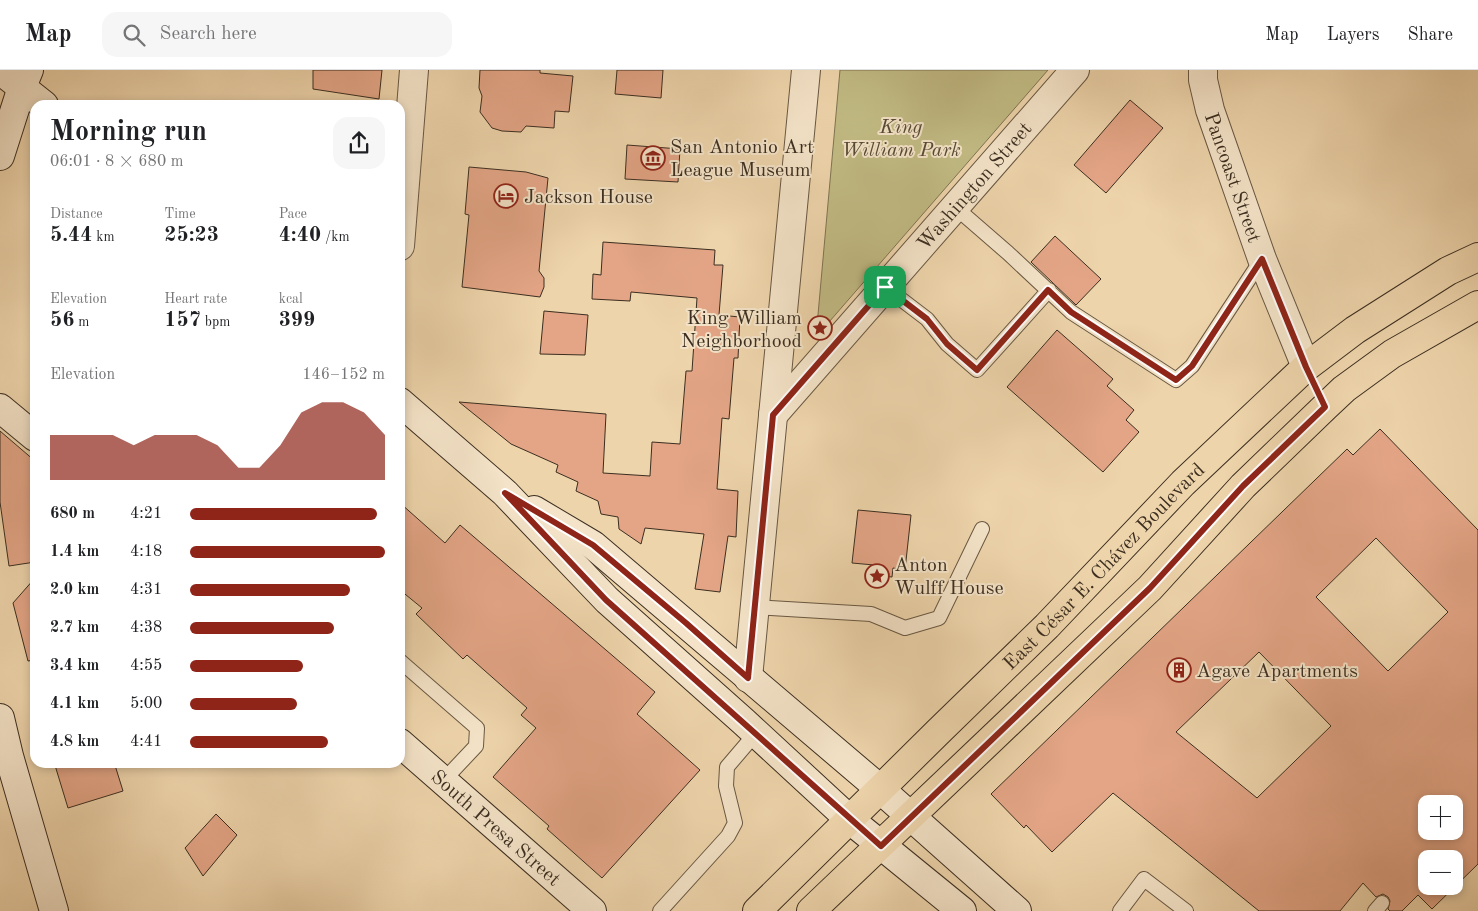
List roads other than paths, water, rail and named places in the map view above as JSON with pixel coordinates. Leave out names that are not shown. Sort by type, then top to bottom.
[{"type":"main road","points":[[0,70],[26,78],[41,100]]},
{"type":"main road","points":[[405,183],[414,70]]},
{"type":"main road","points":[[748,678],[806,70]]},
{"type":"main road","name":"Washington Street","points":[[773,415],[1075,70]]},
{"type":"main road","name":"Pancoast Street","points":[[1203,70],[1203,80],[1210,110],[1262,259],[1306,367]]},
{"type":"main road","points":[[0,156],[26,78]]},
{"type":"main road","name":"East César E. Chávez Boulevard","points":[[757,911],[1047,626],[1183,483],[1306,367],[1363,325],[1448,271],[1478,257]]},
{"type":"main road","points":[[812,911],[1150,588],[1243,486],[1344,389],[1392,354],[1478,305]]},
{"type":"main road","points":[[1306,367],[1325,407]]},
{"type":"main road","points":[[405,406],[505,493],[606,600],[850,819],[962,911]]},
{"type":"main road","points":[[5,416],[30,434]]},
{"type":"main road","points":[[505,493],[593,545],[880,790],[1016,911]]},
{"type":"main road","points":[[0,718],[9,756],[54,911]]},
{"type":"main road","name":"South Presa Street","points":[[405,747],[592,911]]},
{"type":"lane","points":[[955,207],[1071,312],[1176,380],[1192,366],[1262,259]]},
{"type":"lane","points":[[885,287],[927,319],[947,344],[977,370],[1048,290]]},
{"type":"lane","points":[[755,607],[872,614],[905,628],[939,618],[982,529]]},
{"type":"lane","points":[[405,665],[477,728],[476,746],[443,781]]},
{"type":"lane","points":[[660,911],[728,836],[735,823],[726,786],[728,767],[756,733]]},
{"type":"lane","points":[[1120,911],[1144,879],[1186,911]]},
{"type":"place","name":"San Antonio Art League Museum","points":[[653,158]]},
{"type":"place","name":"Jackson House","points":[[506,196]]},
{"type":"place","name":"King William Neighborhood","points":[[820,328]]},
{"type":"place","name":"Anton Wulff House","points":[[877,576]]},
{"type":"place","name":"Agave Apartments","points":[[1179,670]]},
{"type":"park label","name":"King William Park","points":[[901,138]]}]
